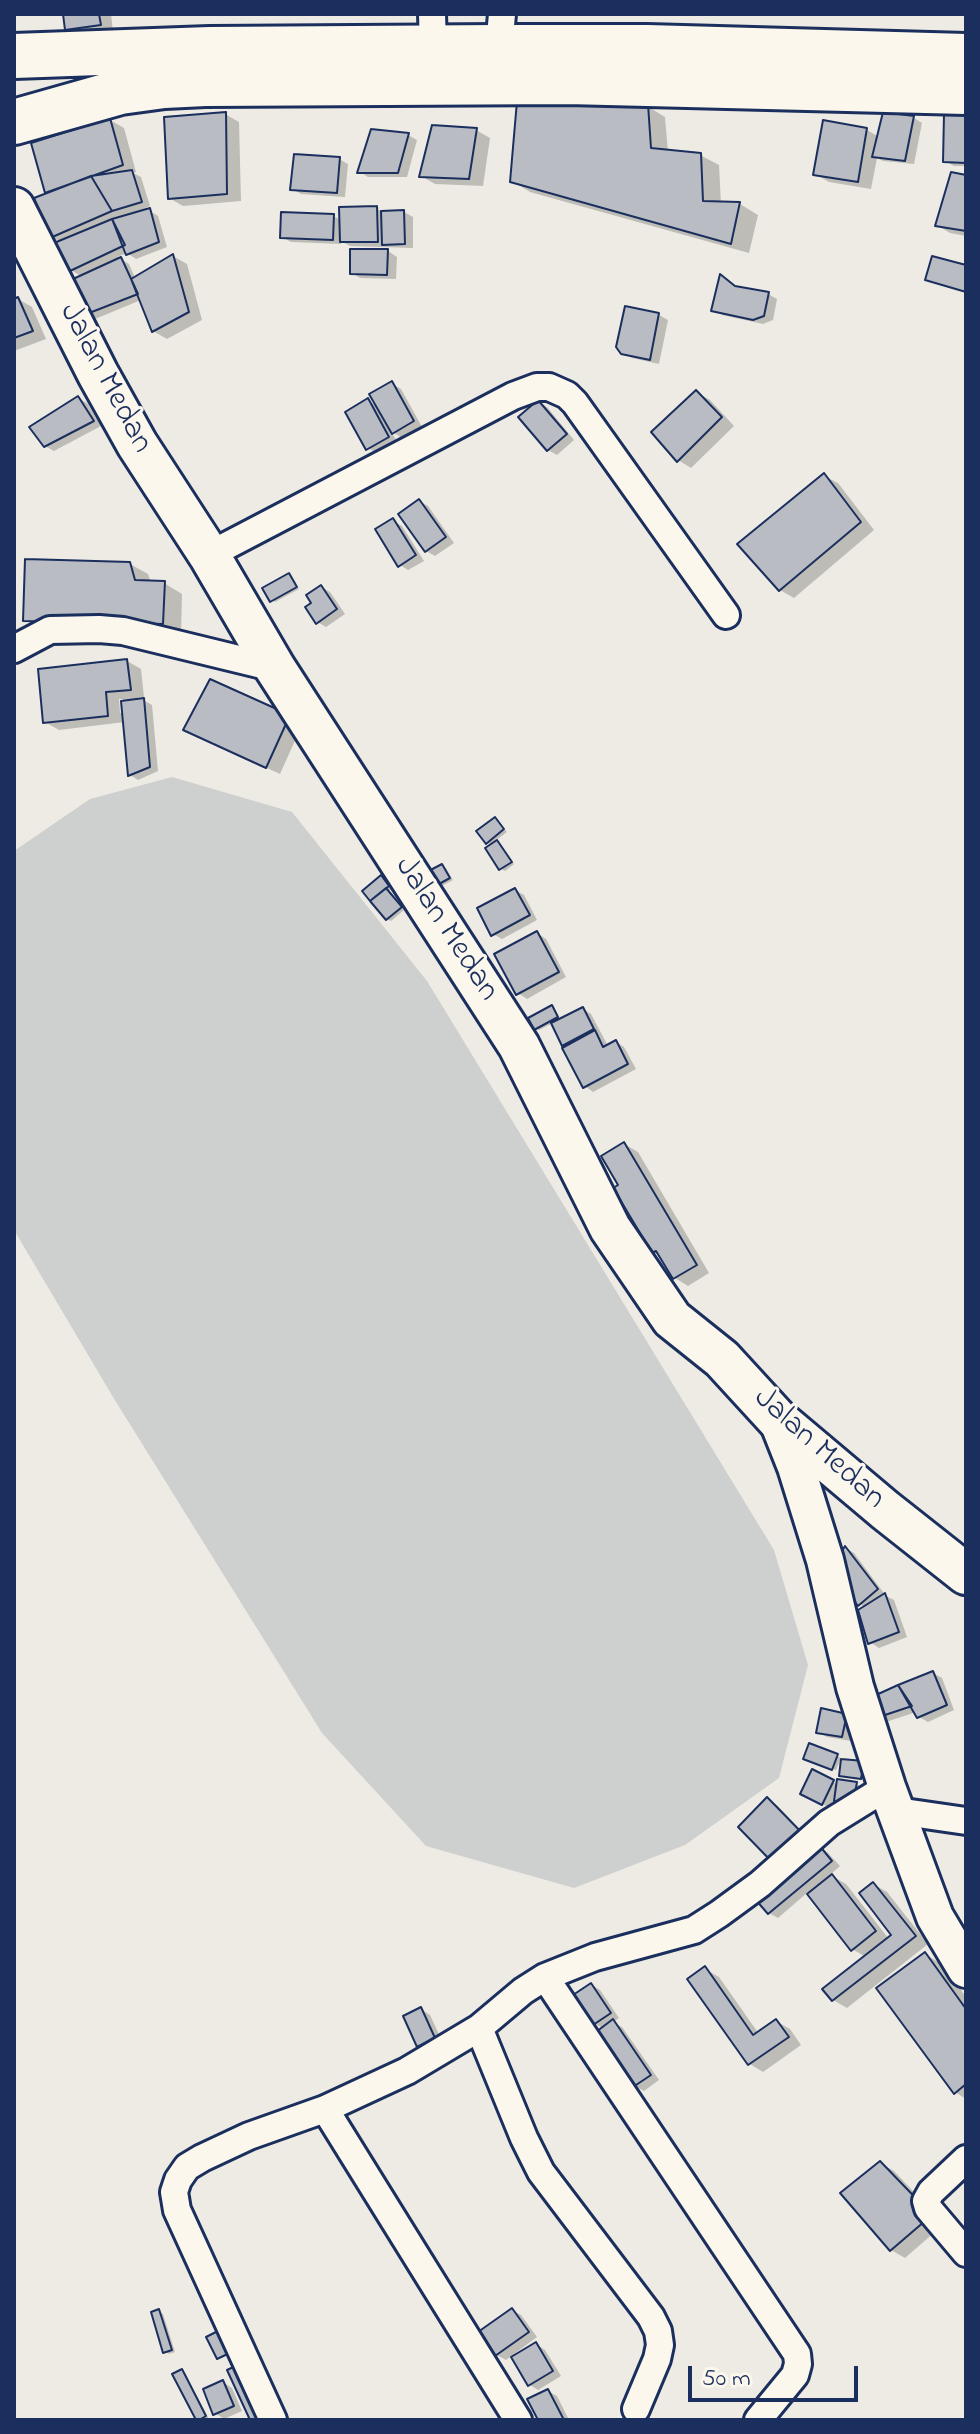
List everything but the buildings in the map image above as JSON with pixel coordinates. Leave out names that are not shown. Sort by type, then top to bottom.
[{"type":"highway","points":[[14,56],[210,49],[432,30],[500,30],[647,47],[966,56]]},
{"type":"highway","points":[[14,122],[120,92],[192,85],[568,82],[966,92]]},
{"type":"main road","name":"Jalan Medan","points":[[14,208],[137,444],[209,555],[275,668],[519,1046],[610,1228],[672,1319],[722,1359],[777,1419],[966,1574]]},
{"type":"street","points":[[209,555],[513,396],[537,387],[549,387],[567,395],[575,403],[726,615]]},
{"type":"street","points":[[14,649],[50,630],[99,629],[123,631],[275,668]]},
{"type":"street","points":[[777,1419],[796,1467],[825,1560],[855,1687],[892,1799],[935,1917],[966,1969]]},
{"type":"street","points":[[273,2420],[177,2210],[174,2192],[187,2167],[249,2136],[325,2109],[407,2071],[479,2028],[545,1977],[595,1957],[694,1930],[760,1884],[829,1823],[892,1799],[966,1821]]},
{"type":"street","points":[[545,1977],[797,2354],[795,2375],[758,2420]]},
{"type":"street","points":[[479,2028],[541,2172],[651,2317],[658,2331],[660,2345],[657,2359],[636,2409]]},
{"type":"street","points":[[325,2109],[518,2420]]},
{"type":"street","points":[[966,2159],[931,2192],[926,2201],[928,2208],[966,2253]]},
{"type":"shaded area","points":[[172,777],[292,812],[427,981],[774,1550],[808,1665],[779,1778],[685,1845],[574,1888],[426,1846],[322,1733],[113,1397],[14,1230],[14,851],[90,799]]}]
